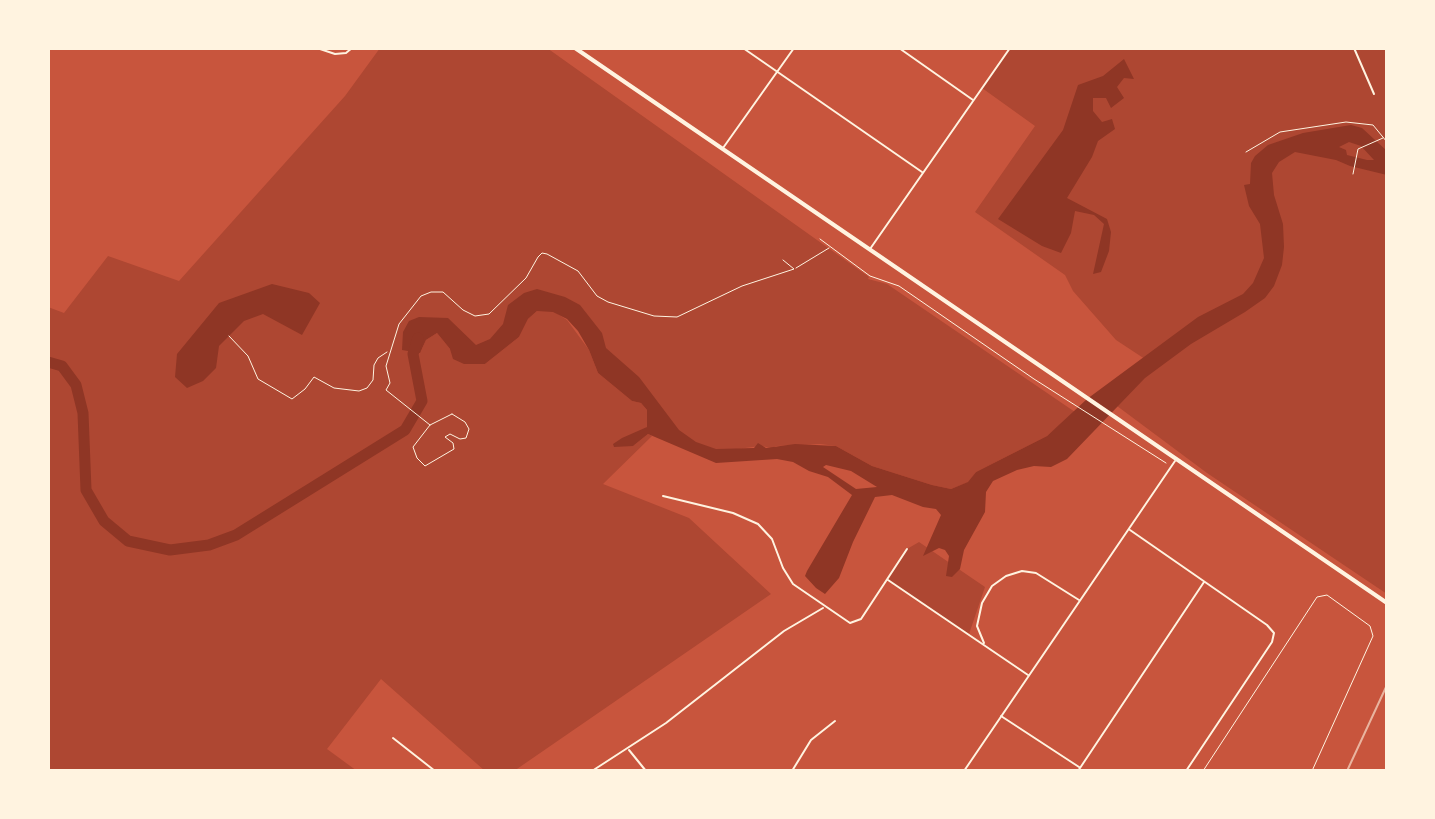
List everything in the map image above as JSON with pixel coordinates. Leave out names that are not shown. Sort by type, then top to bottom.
[{"type":"main road","points":[[575,48],[1387,603]]},
{"type":"street","points":[[317,48],[335,54],[346,53],[352,48]]},
{"type":"street","points":[[743,48],[923,172]]},
{"type":"street","points":[[722,149],[794,48]]},
{"type":"street","points":[[899,48],[973,100]]},
{"type":"street","points":[[870,250],[1010,48]]},
{"type":"street","points":[[1354,48],[1374,94]]},
{"type":"street","points":[[964,771],[1177,459]]},
{"type":"street","points":[[663,496],[733,513],[758,524],[774,542],[790,580],[847,622],[857,622],[907,549]]},
{"type":"street","points":[[1129,529],[1274,633],[1272,642],[1186,771]]},
{"type":"street","points":[[987,647],[978,630],[980,608],[988,591],[1006,576],[1022,571],[1042,575],[1080,601]]},
{"type":"street","points":[[888,580],[1029,676]]},
{"type":"street","points":[[1001,716],[1079,769],[1204,581]]},
{"type":"street","points":[[592,771],[682,711],[778,635],[824,607]]},
{"type":"street","points":[[792,771],[811,740],[835,721]]},
{"type":"street","points":[[393,738],[435,771]]},
{"type":"street","points":[[628,749],[646,771]]},
{"type":"lane","points":[[1203,771],[1317,597],[1327,595],[1370,626],[1373,636],[1312,771]]},
{"type":"path","points":[[1246,152],[1280,132],[1346,122],[1373,125],[1387,142]]},
{"type":"path","points":[[1353,174],[1358,149],[1383,138]]},
{"type":"path","points":[[820,239],[870,276],[899,286],[1165,463]]},
{"type":"path","points":[[430,425],[386,390],[390,383],[386,366],[399,324],[421,296],[443,292],[475,316],[489,314],[526,278],[542,253],[578,271],[597,296],[608,302],[654,316],[677,317],[742,286],[794,269],[831,247]]},
{"type":"path","points":[[783,260],[794,269]]},
{"type":"path","points":[[229,336],[248,356],[258,379],[292,399],[314,377],[334,388],[359,391],[367,388],[373,380],[378,358],[389,351]]},
{"type":"path","points":[[452,414],[465,422],[469,429],[466,438],[460,439],[450,434],[445,437],[453,443],[454,449],[425,466],[417,458],[413,447],[430,425],[452,414]]},
{"type":"shaded area","points":[[380,48],[547,48],[868,279],[887,284],[1075,412],[1047,436],[976,472],[969,482],[951,489],[872,466],[836,446],[761,446],[696,454],[568,307],[532,308],[492,352],[430,326],[420,353],[426,340],[437,333],[450,349],[485,364],[519,337],[528,319],[537,311],[553,311],[567,320],[589,350],[598,373],[647,410],[647,427],[633,446],[648,434],[652,436],[603,484],[689,518],[771,594],[514,771],[485,771],[381,679],[327,749],[357,771],[48,771],[48,307],[64,313],[108,256],[179,281],[345,96]]},
{"type":"shaded area","points":[[1010,48],[1387,48],[1387,594],[1207,473],[1109,400],[1154,365],[1116,340],[1073,291],[1065,275],[975,212],[1035,126],[982,88]]},
{"type":"shaded area","points":[[1124,59],[1134,79],[1124,78],[1117,87],[1124,98],[1111,108],[1106,98],[1093,98],[1093,111],[1102,122],[1112,119],[1115,129],[1098,141],[1067,198],[1107,219],[1111,232],[1109,251],[1101,272],[1093,274],[1104,224],[1094,215],[1075,211],[1071,233],[1061,253],[1042,246],[998,219],[1063,130],[1078,85],[1103,76]]},
{"type":"shaded area","points":[[1351,125],[1362,128],[1387,151],[1387,175],[1295,152],[1279,162],[1272,173],[1274,195],[1283,224],[1284,247],[1282,265],[1274,286],[1265,298],[1191,344],[1145,378],[1067,459],[1051,467],[1034,466],[1017,470],[993,481],[986,492],[985,512],[964,550],[960,569],[952,577],[946,576],[949,556],[945,550],[939,548],[923,556],[941,515],[936,509],[892,495],[875,497],[839,578],[825,594],[805,576],[852,495],[828,477],[793,462],[777,459],[716,463],[648,434],[633,446],[614,447],[613,444],[622,438],[647,427],[647,410],[598,373],[578,331],[567,319],[553,312],[537,311],[528,319],[519,337],[485,364],[464,364],[453,359],[450,349],[437,333],[426,340],[420,353],[402,350],[403,332],[409,321],[419,317],[448,318],[476,345],[490,339],[503,324],[508,305],[524,293],[537,289],[580,305],[602,333],[606,348],[639,377],[679,430],[696,442],[716,449],[754,448],[758,443],[766,448],[795,444],[836,446],[872,466],[951,489],[968,482],[976,472],[1047,436],[1087,399],[1198,317],[1243,294],[1253,283],[1264,258],[1260,224],[1249,206],[1244,185],[1250,184],[1251,163],[1268,145],[1303,133]],"holes":[[[1349,142],[1361,146],[1374,160],[1347,155],[1346,150],[1339,147]],[[826,465],[851,471],[877,487],[856,489],[823,467]]]},
{"type":"shaded area","points":[[272,284],[309,293],[320,303],[302,335],[263,314],[244,321],[219,346],[216,368],[203,381],[187,388],[175,377],[177,354],[219,303]]},
{"type":"shaded area","points":[[919,542],[985,587],[969,634],[888,580],[907,549]]},
{"type":"waterway","points":[[48,362],[62,366],[76,385],[83,413],[86,490],[104,521],[128,541],[170,550],[209,545],[236,535],[405,430],[422,401],[413,354],[418,338]]},
{"type":"railway","points":[[1347,771],[1387,685]]}]
